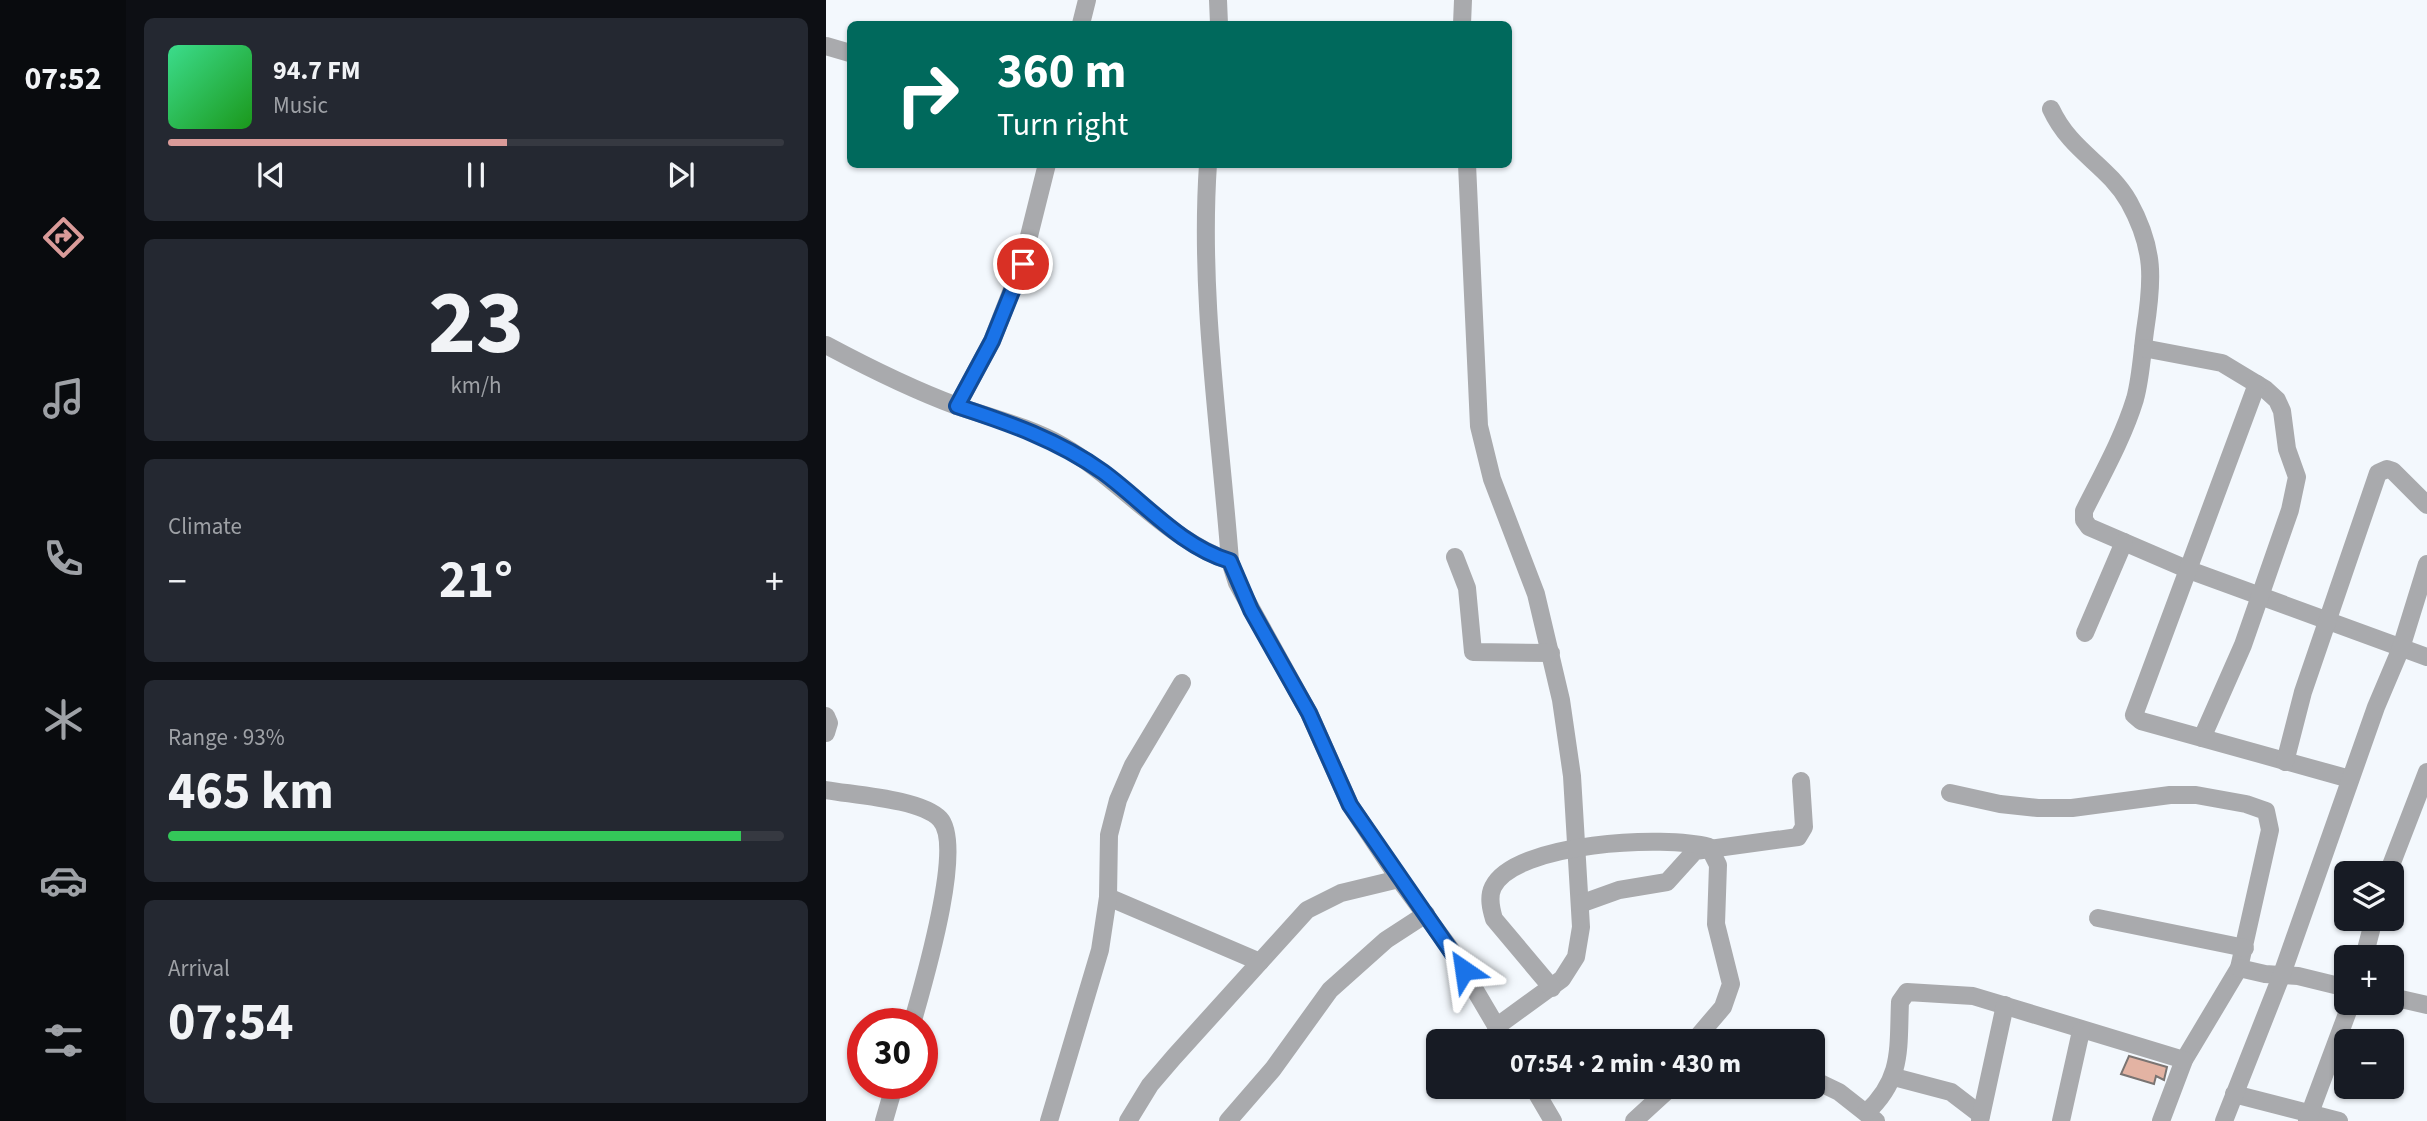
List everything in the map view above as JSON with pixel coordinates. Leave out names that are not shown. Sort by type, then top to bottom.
[{"type":"street","points":[[1082,21],[1087,0]]},
{"type":"street","points":[[1218,0],[1219,21]]},
{"type":"street","points":[[1462,21],[1464,0]]},
{"type":"street","points":[[826,46],[847,52]]},
{"type":"street","points":[[2051,109],[2069,141],[2109,176],[2127,200],[2143,230],[2152,267],[2135,398],[2084,511],[2084,520],[2090,527],[2189,570],[2427,657]]},
{"type":"street","points":[[957,406],[992,341],[1023,264],[1046,168]]},
{"type":"street","points":[[1208,168],[1207,234],[1214,387],[1230,561],[1251,610],[1309,713],[1350,805],[1399,880],[1452,951],[1498,1029]]},
{"type":"street","points":[[1467,168],[1479,426],[1492,479],[1536,594],[1551,653],[1572,776],[1580,904],[1581,927],[1576,957],[1562,979],[1507,1029]]},
{"type":"street","points":[[826,345],[889,380],[1061,445],[1103,472],[1182,536],[1212,555],[1230,561]]},
{"type":"street","points":[[2143,348],[2198,356],[2222,363],[2257,384],[2277,400],[2282,411],[2287,449],[2297,477],[2290,510],[2230,677],[2202,738]]},
{"type":"street","points":[[2257,384],[2134,715],[2141,721],[2350,779]]},
{"type":"street","points":[[2285,761],[2303,692],[2378,473],[2387,469],[2393,471],[2427,505]]},
{"type":"street","points":[[2085,633],[2124,542]]},
{"type":"street","points":[[1455,557],[1467,588],[1473,652],[1551,653]]},
{"type":"street","points":[[2224,1121],[2282,974],[2350,779],[2400,648],[2427,564]]},
{"type":"street","points":[[1049,1121],[1100,950],[1108,897],[1109,835],[1118,800],[1133,765],[1182,683]]},
{"type":"street","points":[[826,716],[829,723],[826,733]]},
{"type":"street","points":[[2393,861],[2427,772]]},
{"type":"street","points":[[1552,988],[1494,919],[1490,905],[1492,889],[1501,877],[1516,867],[1577,849],[1663,840],[1709,847],[1798,837],[1804,827],[1801,781]]},
{"type":"street","points":[[826,790],[924,808],[941,820],[947,840],[948,874],[916,1008]]},
{"type":"street","points":[[1950,793],[2000,804],[2038,808],[2072,808],[2170,795],[2196,795],[2258,807],[2266,811],[2270,830],[2239,968],[2184,1060],[2161,1121]]},
{"type":"street","points":[[1580,904],[1619,890],[1667,882],[1686,858],[1709,847]]},
{"type":"street","points":[[1704,1029],[1723,1007],[1731,984],[1716,924],[1718,865],[1709,847]]},
{"type":"street","points":[[1128,1121],[1150,1085],[1284,932],[1307,910],[1341,893],[1399,880]]},
{"type":"street","points":[[1108,897],[1260,962]]},
{"type":"street","points":[[1228,1121],[1273,1069],[1330,990],[1386,940],[1426,914]]},
{"type":"street","points":[[2098,918],[2245,948]]},
{"type":"street","points":[[2239,968],[2334,985]]},
{"type":"street","points":[[1825,1085],[1839,1091],[1871,1117],[1894,1077],[1903,994],[1957,993],[2184,1060]]},
{"type":"street","points":[[2404,1000],[2427,1005]]},
{"type":"street","points":[[1894,1077],[1951,1092],[1980,1118],[2005,1005]]},
{"type":"street","points":[[2309,1118],[2347,1015]]},
{"type":"street","points":[[2061,1121],[2081,1031]]},
{"type":"street","points":[[2234,1094],[2309,1118],[2339,1121]]},
{"type":"street","points":[[884,1121],[890,1099]]},
{"type":"street","points":[[1540,1099],[1553,1121]]},
{"type":"street","points":[[1634,1121],[1658,1099]]},
{"type":"building","points":[[2129,1056],[2167,1067],[2164,1080],[2156,1076],[2154,1084],[2121,1074]]},
{"type":"route","points":[[1023,264],[992,341],[957,406],[1061,445],[1103,472],[1182,536],[1212,555],[1230,561],[1237,583],[1251,610],[1309,713],[1350,805],[1399,880],[1464,970]]}]
